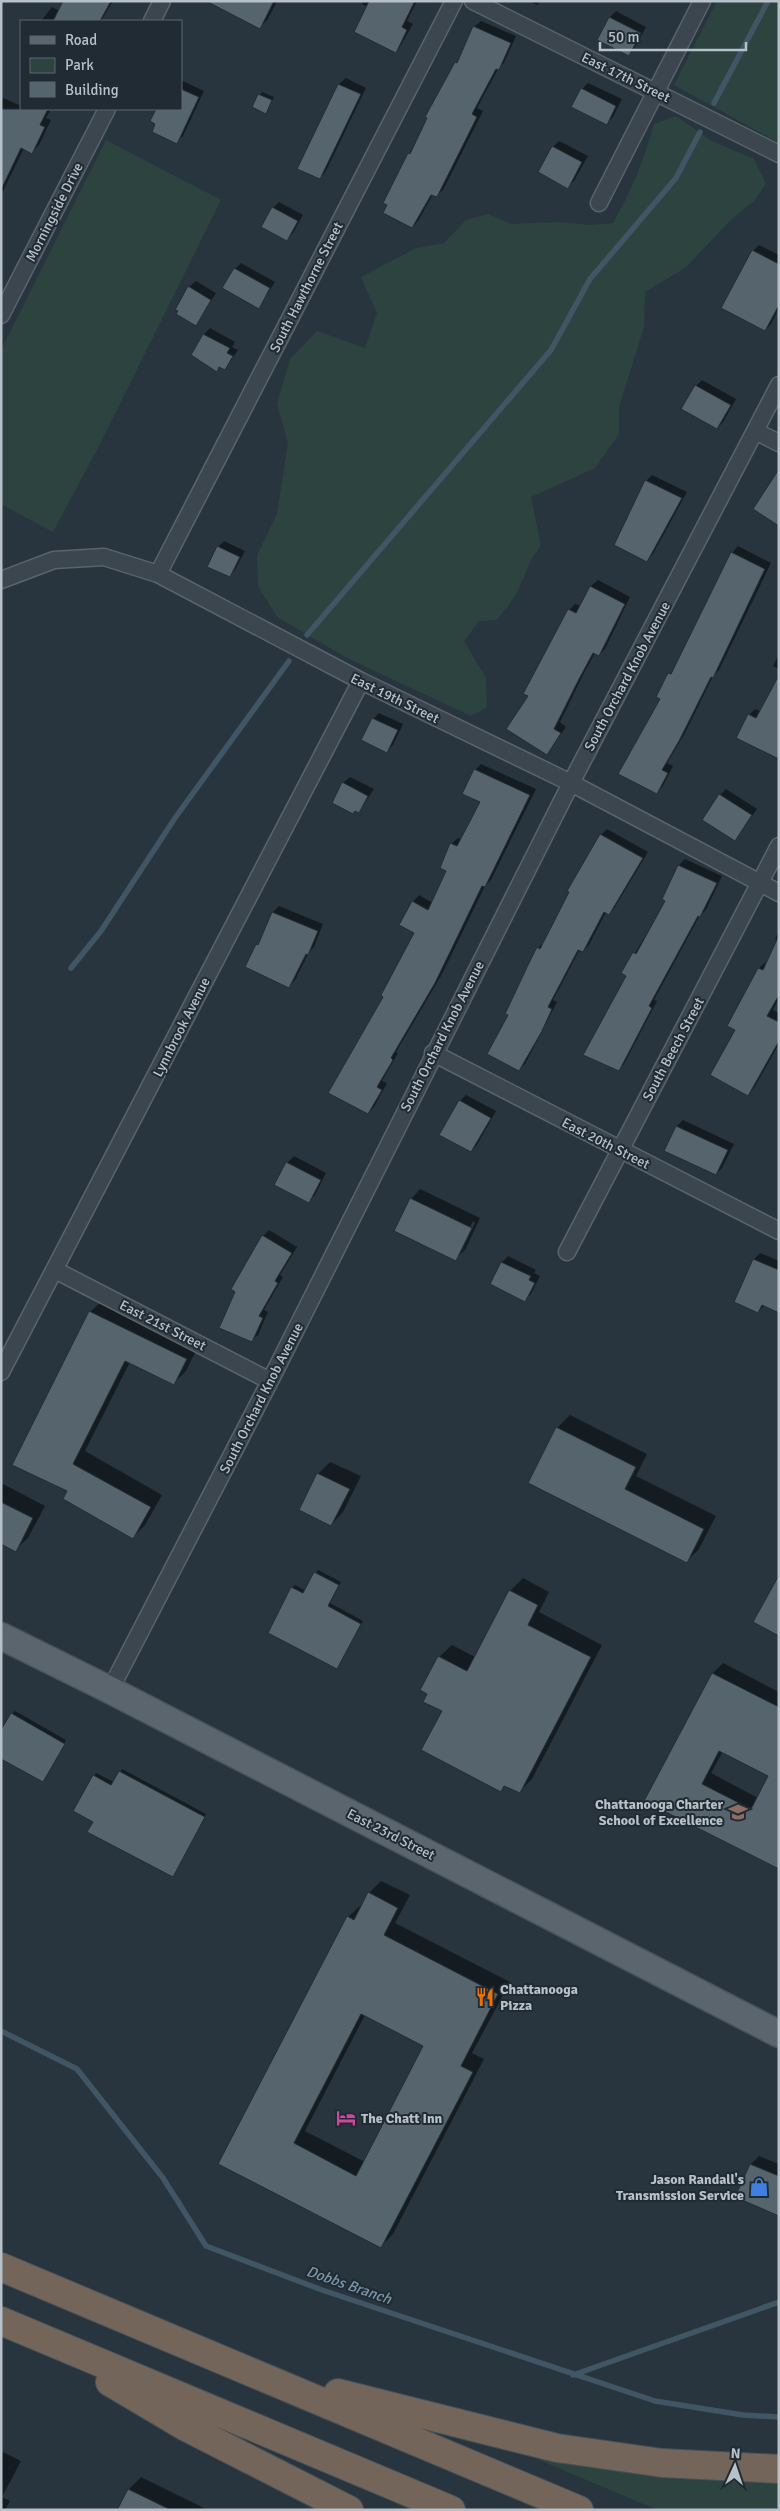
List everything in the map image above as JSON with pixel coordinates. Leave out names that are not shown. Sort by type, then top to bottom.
[{"type":"highway","points":[[1,2267],[579,2510]]},
{"type":"highway","points":[[10,2325],[186,2427],[349,2510]]},
{"type":"highway","points":[[10,2325],[451,2510]]},
{"type":"highway","points":[[254,2372],[557,2448],[662,2463],[779,2469]]},
{"type":"main road","name":"East 23rd Street","points":[[1,1636],[110,1690],[779,2034]]},
{"type":"street","points":[[152,20],[162,1]]},
{"type":"street","name":"South Hawthorne Street","points":[[158,574],[454,1]]},
{"type":"street","name":"East 17th Street","points":[[473,1],[779,154]]},
{"type":"street","points":[[599,203],[702,1]]},
{"type":"street","name":"Morningside Drive","points":[[1,315],[106,110]]},
{"type":"street","name":"South Orchard Knob Avenue","points":[[110,1690],[270,1381],[433,1053],[571,783],[779,385]]},
{"type":"street","points":[[755,431],[779,443]]},
{"type":"street","name":"East 19th Street","points":[[1,580],[54,560],[104,557],[158,574],[360,681],[571,783],[779,894]]},
{"type":"street","name":"Lynnbrook Avenue","points":[[1,1372],[360,681]]},
{"type":"street","name":"South Beech Street","points":[[568,1252],[779,846]]},
{"type":"street","name":"East 20th Street","points":[[433,1053],[620,1151],[779,1231]]},
{"type":"street","name":"East 21st Street","points":[[55,1270],[270,1381]]},
{"type":"green space","points":[[717,1],[779,1],[779,143],[674,85]]},
{"type":"green space","points":[[676,116],[712,141],[754,159],[766,184],[754,201],[732,219],[685,268],[645,292],[644,327],[619,407],[619,434],[595,468],[531,497],[541,546],[531,560],[516,595],[497,620],[479,621],[464,641],[486,678],[487,707],[471,716],[347,658],[277,617],[258,586],[257,555],[277,514],[288,443],[277,404],[290,359],[317,331],[365,348],[377,313],[361,277],[416,248],[444,243],[466,220],[488,214],[511,224],[557,222],[590,225],[613,223],[637,175],[654,124]]},
{"type":"green space","points":[[106,140],[221,200],[99,446],[53,532],[1,504],[1,350]]},
{"type":"green space","points":[[516,2450],[779,2481],[779,2510],[657,2510]]},
{"type":"building","points":[[63,1],[111,1],[101,20],[54,20]]},
{"type":"building","points":[[206,1],[274,1],[260,29]]},
{"type":"building","points":[[369,1],[415,1],[402,27],[407,30],[396,53],[354,32]]},
{"type":"building","points":[[609,17],[641,33],[629,56],[597,40]]},
{"type":"building","points":[[473,26],[511,43],[499,70],[496,69],[472,114],[477,117],[437,197],[431,195],[412,228],[383,213],[387,205],[383,203],[408,153],[410,154],[427,118],[425,117],[455,62],[457,63]]},
{"type":"building","points":[[338,84],[361,94],[320,179],[297,169]]},
{"type":"building","points":[[581,88],[616,106],[607,125],[571,107]]},
{"type":"building","points":[[182,89],[199,97],[177,144],[152,132],[155,124],[150,121],[156,110],[182,110]]},
{"type":"building","points":[[258,94],[272,100],[266,114],[252,107]]},
{"type":"building","points":[[1,109],[48,110],[40,125],[45,127],[32,154],[21,148],[1,190]]},
{"type":"building","points":[[552,146],[582,162],[568,189],[538,172]]},
{"type":"building","points":[[272,207],[298,221],[287,241],[261,227]]},
{"type":"building","points":[[752,250],[779,264],[779,305],[765,331],[721,308]]},
{"type":"building","points":[[234,268],[270,288],[259,309],[222,288]]},
{"type":"building","points":[[188,286],[211,300],[196,326],[176,314],[178,311],[175,310]]},
{"type":"building","points":[[203,334],[230,348],[227,353],[233,356],[225,370],[219,367],[217,372],[191,355]]},
{"type":"building","points":[[695,385],[731,405],[717,429],[681,409]]},
{"type":"building","points":[[779,469],[779,526],[753,509]]},
{"type":"building","points":[[645,480],[682,498],[647,562],[614,545]]},
{"type":"building","points":[[217,546],[240,557],[230,577],[207,567]]},
{"type":"building","points":[[731,552],[765,569],[713,678],[711,677],[679,741],[662,770],[668,773],[657,794],[618,774],[660,699],[656,697],[668,673],[671,674]]},
{"type":"building","points":[[590,586],[625,604],[599,656],[593,653],[578,681],[554,729],[561,733],[547,755],[506,729],[528,696],[523,694],[568,609],[576,613]]},
{"type":"building","points":[[779,675],[779,759],[736,738],[748,714],[756,718]]},
{"type":"building","points":[[372,718],[398,730],[387,753],[361,740]]},
{"type":"building","points":[[474,769],[530,795],[485,887],[482,886],[435,983],[391,1058],[393,1060],[377,1087],[382,1090],[368,1114],[328,1093],[383,997],[381,995],[414,933],[399,925],[412,901],[428,910],[446,871],[440,868],[450,843],[457,846],[480,802],[462,794]]},
{"type":"building","points":[[342,782],[368,796],[359,813],[355,811],[353,814],[332,803]]},
{"type":"building","points":[[719,794],[752,815],[735,841],[702,820]]},
{"type":"building","points":[[600,834],[643,858],[609,915],[604,912],[583,952],[578,950],[548,1007],[552,1009],[542,1031],[519,1071],[487,1054],[508,1015],[505,1014],[537,947],[540,949],[569,892],[567,891]]},
{"type":"building","points":[[678,865],[717,883],[700,917],[698,916],[649,1006],[652,1008],[619,1071],[583,1055],[626,976],[621,973],[633,952],[636,954],[665,901],[662,899]]},
{"type":"building","points":[[272,912],[318,931],[308,955],[306,954],[289,988],[245,967],[256,944],[258,945]]},
{"type":"building","points":[[779,935],[779,995],[767,1016],[779,1022],[779,1041],[748,1096],[710,1075],[735,1030],[727,1026],[758,968],[763,970]]},
{"type":"building","points":[[459,1100],[491,1118],[471,1152],[439,1135]]},
{"type":"building","points":[[676,1126],[728,1150],[716,1175],[664,1151]]},
{"type":"building","points":[[286,1162],[321,1180],[309,1203],[274,1185]]},
{"type":"building","points":[[410,1198],[472,1228],[456,1261],[394,1231]]},
{"type":"building","points":[[262,1235],[292,1253],[275,1281],[278,1283],[259,1316],[263,1318],[252,1342],[219,1328],[235,1292],[231,1289]]},
{"type":"building","points":[[753,1259],[779,1270],[779,1313],[762,1305],[758,1313],[734,1302]]},
{"type":"building","points":[[501,1262],[531,1276],[529,1280],[535,1283],[525,1302],[490,1284]]},
{"type":"building","points":[[89,1311],[187,1359],[174,1385],[125,1361],[73,1464],[151,1507],[133,1539],[63,1499],[67,1491],[12,1465]]},
{"type":"building","points":[[556,1427],[636,1467],[625,1489],[704,1529],[687,1563],[528,1483]]},
{"type":"building","points":[[317,1473],[350,1489],[331,1526],[299,1510]]},
{"type":"building","points":[[1,1502],[33,1518],[16,1552],[1,1544]]},
{"type":"building","points":[[314,1572],[339,1585],[328,1606],[361,1624],[337,1669],[268,1633],[291,1587],[303,1593]]},
{"type":"building","points":[[779,1575],[779,1636],[753,1622]]},
{"type":"building","points":[[509,1590],[538,1605],[528,1625],[591,1657],[520,1793],[504,1786],[501,1792],[421,1750],[442,1711],[423,1702],[427,1694],[420,1690],[438,1656],[467,1671]]},
{"type":"building","points":[[712,1673],[779,1707],[779,1869],[644,1801]],"holes":[[[719,1751],[768,1776],[751,1809],[702,1784]]]},
{"type":"building","points":[[11,1713],[65,1744],[43,1782],[1,1759],[1,1730]]},
{"type":"building","points":[[119,1771],[205,1817],[173,1877],[87,1832],[93,1822],[73,1811],[93,1775],[111,1785]]},
{"type":"building","points":[[368,1892],[398,1908],[384,1935],[498,1994],[461,2066],[473,2072],[381,2248],[218,2164],[347,1916],[354,1920]],"holes":[[[361,2014],[423,2046],[356,2176],[294,2143]]]},
{"type":"building","name":"Jason Randall's Transmission Service","points":[[750,2164],[779,2176],[779,2216],[735,2197]]},
{"type":"building","points":[[128,2489],[171,2510],[117,2510]]},
{"type":"waterway","points":[[714,103],[768,1]]},
{"type":"waterway","points":[[307,635],[551,350],[590,279],[676,178],[700,132]]},
{"type":"waterway","points":[[71,968],[101,931],[175,818],[289,661]]},
{"type":"waterway","name":"Dobbs Branch","points":[[1,2031],[77,2069],[163,2178],[206,2246],[322,2290],[655,2401],[743,2415],[779,2417]]},
{"type":"waterway","points":[[573,2375],[779,2302]]},
{"type":"place","name":"Chattanooga Charter School of Excellence","points":[[738,1812]]},
{"type":"place","name":"Chattanooga Pizza","points":[[485,1997]]},
{"type":"place","name":"The Chatt Inn","points":[[346,2118]]},
{"type":"place","name":"Jason Randall's Transmission Service","points":[[759,2187]]}]
